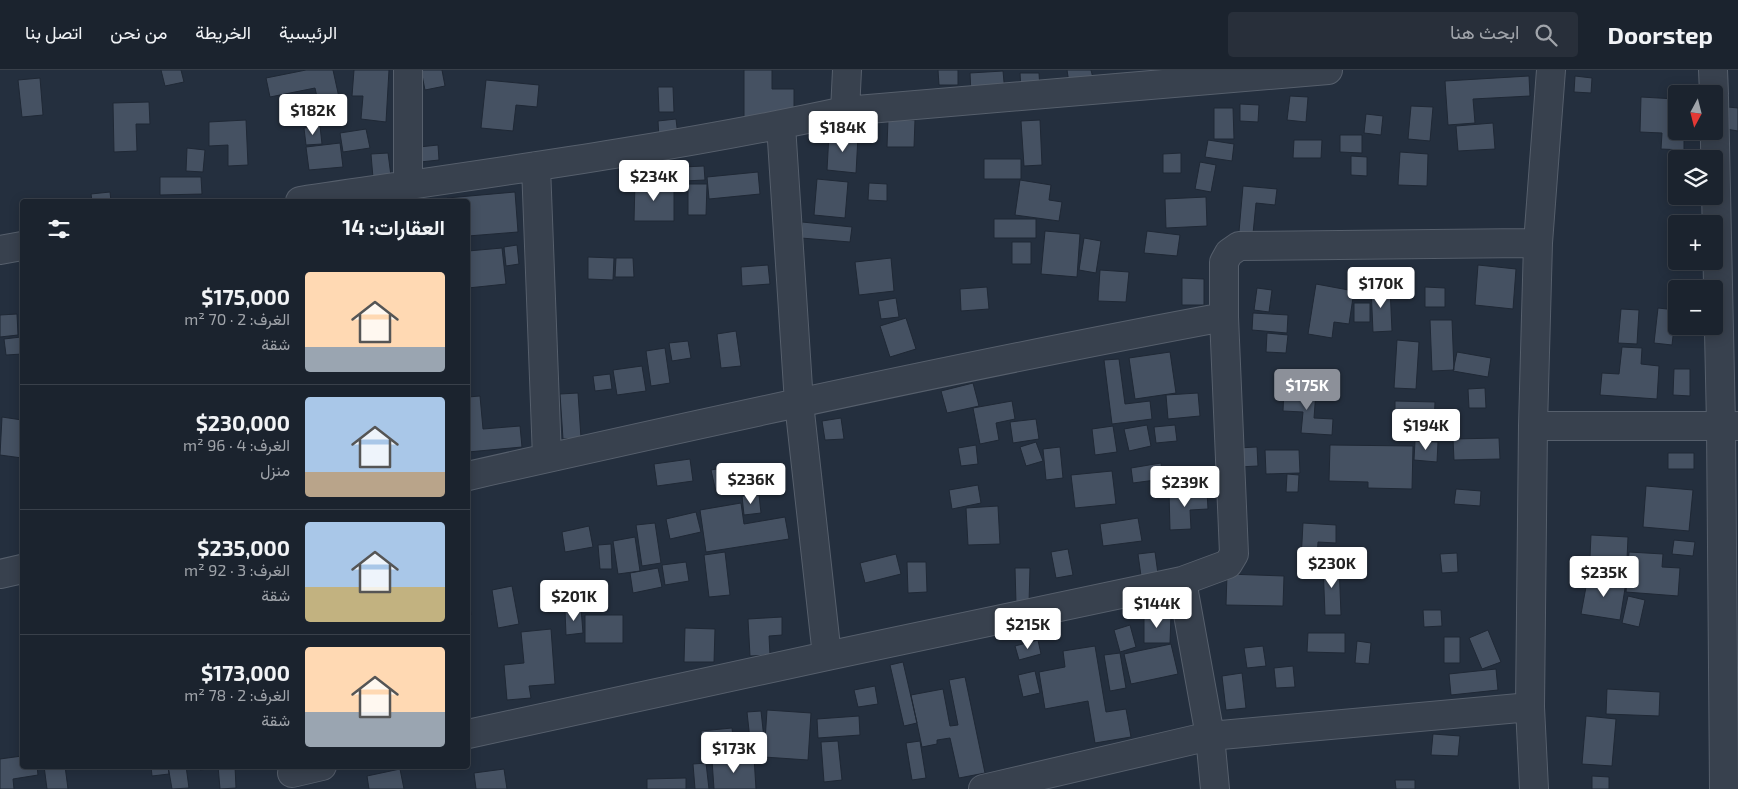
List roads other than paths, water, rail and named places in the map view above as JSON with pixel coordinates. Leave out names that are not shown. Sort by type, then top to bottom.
[{"type":"street","points":[[408,70],[408,185]]},
{"type":"street","points":[[845,112],[847,70]]},
{"type":"street","points":[[314,199],[536,166],[781,125],[845,112],[1328,70]]},
{"type":"street","points":[[1534,789],[1530,707],[1533,426],[1538,243],[1551,70]]},
{"type":"street","points":[[1713,70],[1714,85]]},
{"type":"street","points":[[781,125],[799,403],[827,656]]},
{"type":"street","points":[[1716,140],[1729,425],[1724,789]]},
{"type":"street","points":[[536,166],[547,458]]},
{"type":"street","points":[[470,734],[1182,581],[1228,564],[1234,554],[1224,317],[1224,262],[1229,252],[1239,246],[1538,243]]},
{"type":"street","points":[[0,250],[20,246]]},
{"type":"street","points":[[470,476],[1079,344],[1224,317]]},
{"type":"street","points":[[1533,426],[1729,425]]},
{"type":"street","points":[[0,574],[20,569]]},
{"type":"street","points":[[1182,581],[1210,736],[1215,789]]},
{"type":"street","points":[[983,789],[1210,736],[1530,707]]},
{"type":"street","points":[[293,776],[313,769]]}]
